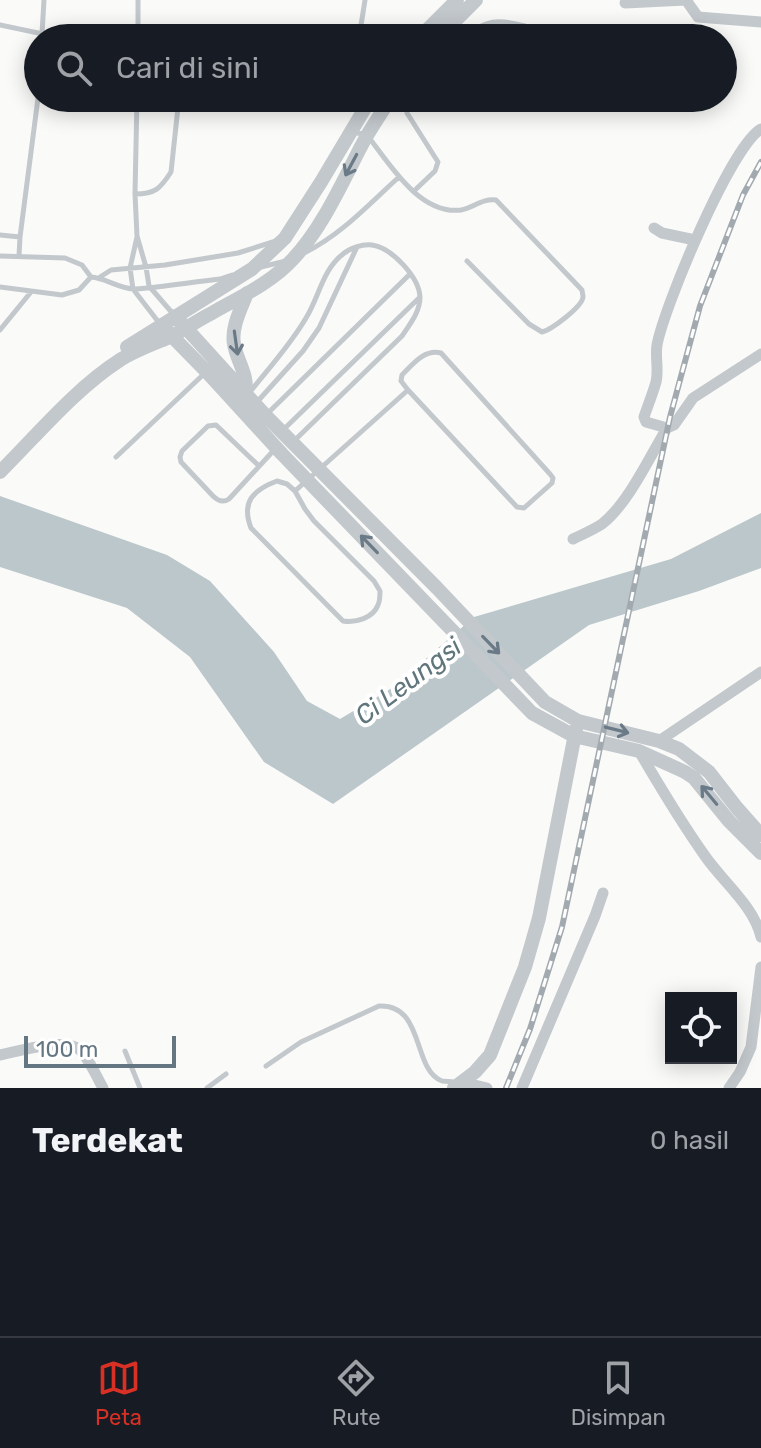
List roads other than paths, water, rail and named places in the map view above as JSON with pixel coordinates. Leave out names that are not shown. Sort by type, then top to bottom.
[{"type":"street","points":[[433,24],[457,0]]},
{"type":"street","points":[[452,24],[476,0]]},
{"type":"street","points":[[625,3],[686,0],[698,17],[761,22]]},
{"type":"street","points":[[180,322],[252,269],[285,238],[363,112]]},
{"type":"street","points":[[0,463],[80,383],[113,355],[247,293],[273,277],[316,240],[337,193],[382,112]]},
{"type":"street","points":[[667,428],[646,422],[644,417],[657,380],[657,346],[678,279],[735,161],[754,133],[761,129]]},
{"type":"street","points":[[654,228],[662,233],[695,240]]},
{"type":"street","points":[[247,293],[236,323],[234,346],[253,402]]},
{"type":"street","points":[[180,322],[281,432],[283,449]]},
{"type":"street","points":[[166,330],[532,713],[574,736],[639,751],[678,767],[694,778],[729,821],[761,853]]},
{"type":"street","points":[[0,472],[100,375],[166,330]]},
{"type":"street","points":[[573,539],[600,526],[611,516],[626,497],[667,428],[674,425],[693,398],[761,354]]},
{"type":"street","points":[[283,449],[319,470],[545,702],[578,721],[679,749],[702,765],[761,835]]},
{"type":"street","points":[[659,741],[761,672]]},
{"type":"street","points":[[458,1085],[490,1055],[525,967],[539,918],[578,721]]},
{"type":"street","points":[[639,751],[702,851],[742,901],[757,924],[761,937]]},
{"type":"street","points":[[522,1088],[603,893]]},
{"type":"street","points":[[729,1088],[749,1053],[758,1025],[761,967]]},
{"type":"street","points":[[0,1055],[62,1043],[78,1047],[103,1088]]},
{"type":"street","points":[[749,1053],[761,1061]]},
{"type":"street","points":[[458,1085],[487,1088]]},
{"type":"lane","points":[[43,24],[44,0]]},
{"type":"lane","points":[[138,0],[138,24]]},
{"type":"lane","points":[[361,24],[365,0]]},
{"type":"lane","points":[[485,24],[517,24]]},
{"type":"lane","points":[[0,25],[24,30]]},
{"type":"lane","points":[[19,256],[36,112]]},
{"type":"lane","points":[[137,112],[137,236],[149,286],[180,322]]},
{"type":"lane","points":[[135,194],[153,192],[171,172],[177,112]]},
{"type":"lane","points":[[407,112],[438,162],[435,171],[414,191]]},
{"type":"lane","points":[[352,131],[367,135],[399,177],[431,205],[462,210],[486,200],[496,200],[582,290],[583,297],[579,305],[551,329],[542,332],[529,324],[467,261]]},
{"type":"lane","points":[[0,287],[67,294],[79,290],[91,277],[100,277],[111,270],[238,253],[285,238],[316,240],[345,227],[399,177]]},
{"type":"lane","points":[[0,235],[20,237]]},
{"type":"lane","points":[[137,236],[130,268],[133,289],[166,330]]},
{"type":"lane","points":[[253,402],[303,351],[319,328],[357,246]]},
{"type":"lane","points":[[253,402],[303,324],[333,263],[346,251],[357,246],[379,247],[410,274],[418,287],[419,308],[402,336],[283,449],[259,466],[229,499],[217,500],[181,462],[180,453],[208,426],[216,425],[259,466]]},
{"type":"lane","points":[[0,256],[65,258],[82,265],[91,277]]},
{"type":"lane","points":[[100,277],[110,284],[133,289],[220,279],[293,259]]},
{"type":"lane","points":[[253,402],[410,274]]},
{"type":"lane","points":[[0,330],[31,292]]},
{"type":"lane","points":[[281,432],[420,297]]},
{"type":"lane","points":[[427,353],[441,353],[550,474],[552,483],[524,508],[517,507],[408,390],[401,381],[402,375],[427,353]]},
{"type":"lane","points":[[116,457],[207,372]]},
{"type":"lane","points":[[295,491],[408,390]]},
{"type":"lane","points":[[277,481],[295,491],[314,521],[374,581],[380,591],[373,613],[360,621],[343,621],[251,528],[246,516],[247,506],[254,494],[277,481]]},
{"type":"lane","points":[[266,1066],[301,1042],[379,1006],[390,1006],[406,1019],[435,1076],[458,1085]]},
{"type":"lane","points":[[125,1051],[140,1088]]},
{"type":"lane","points":[[207,1088],[226,1074]]},
{"type":"water","name":"Ci Leungsi","points":[[0,496],[167,555],[210,581],[274,652],[307,701],[340,719],[392,688],[474,617],[671,559],[761,513],[761,568],[589,625],[333,804],[264,762],[190,657],[127,608],[0,567]]},
{"type":"railway","points":[[506,1088],[530,1029],[562,927],[670,417],[700,306],[743,195],[761,162]]}]
